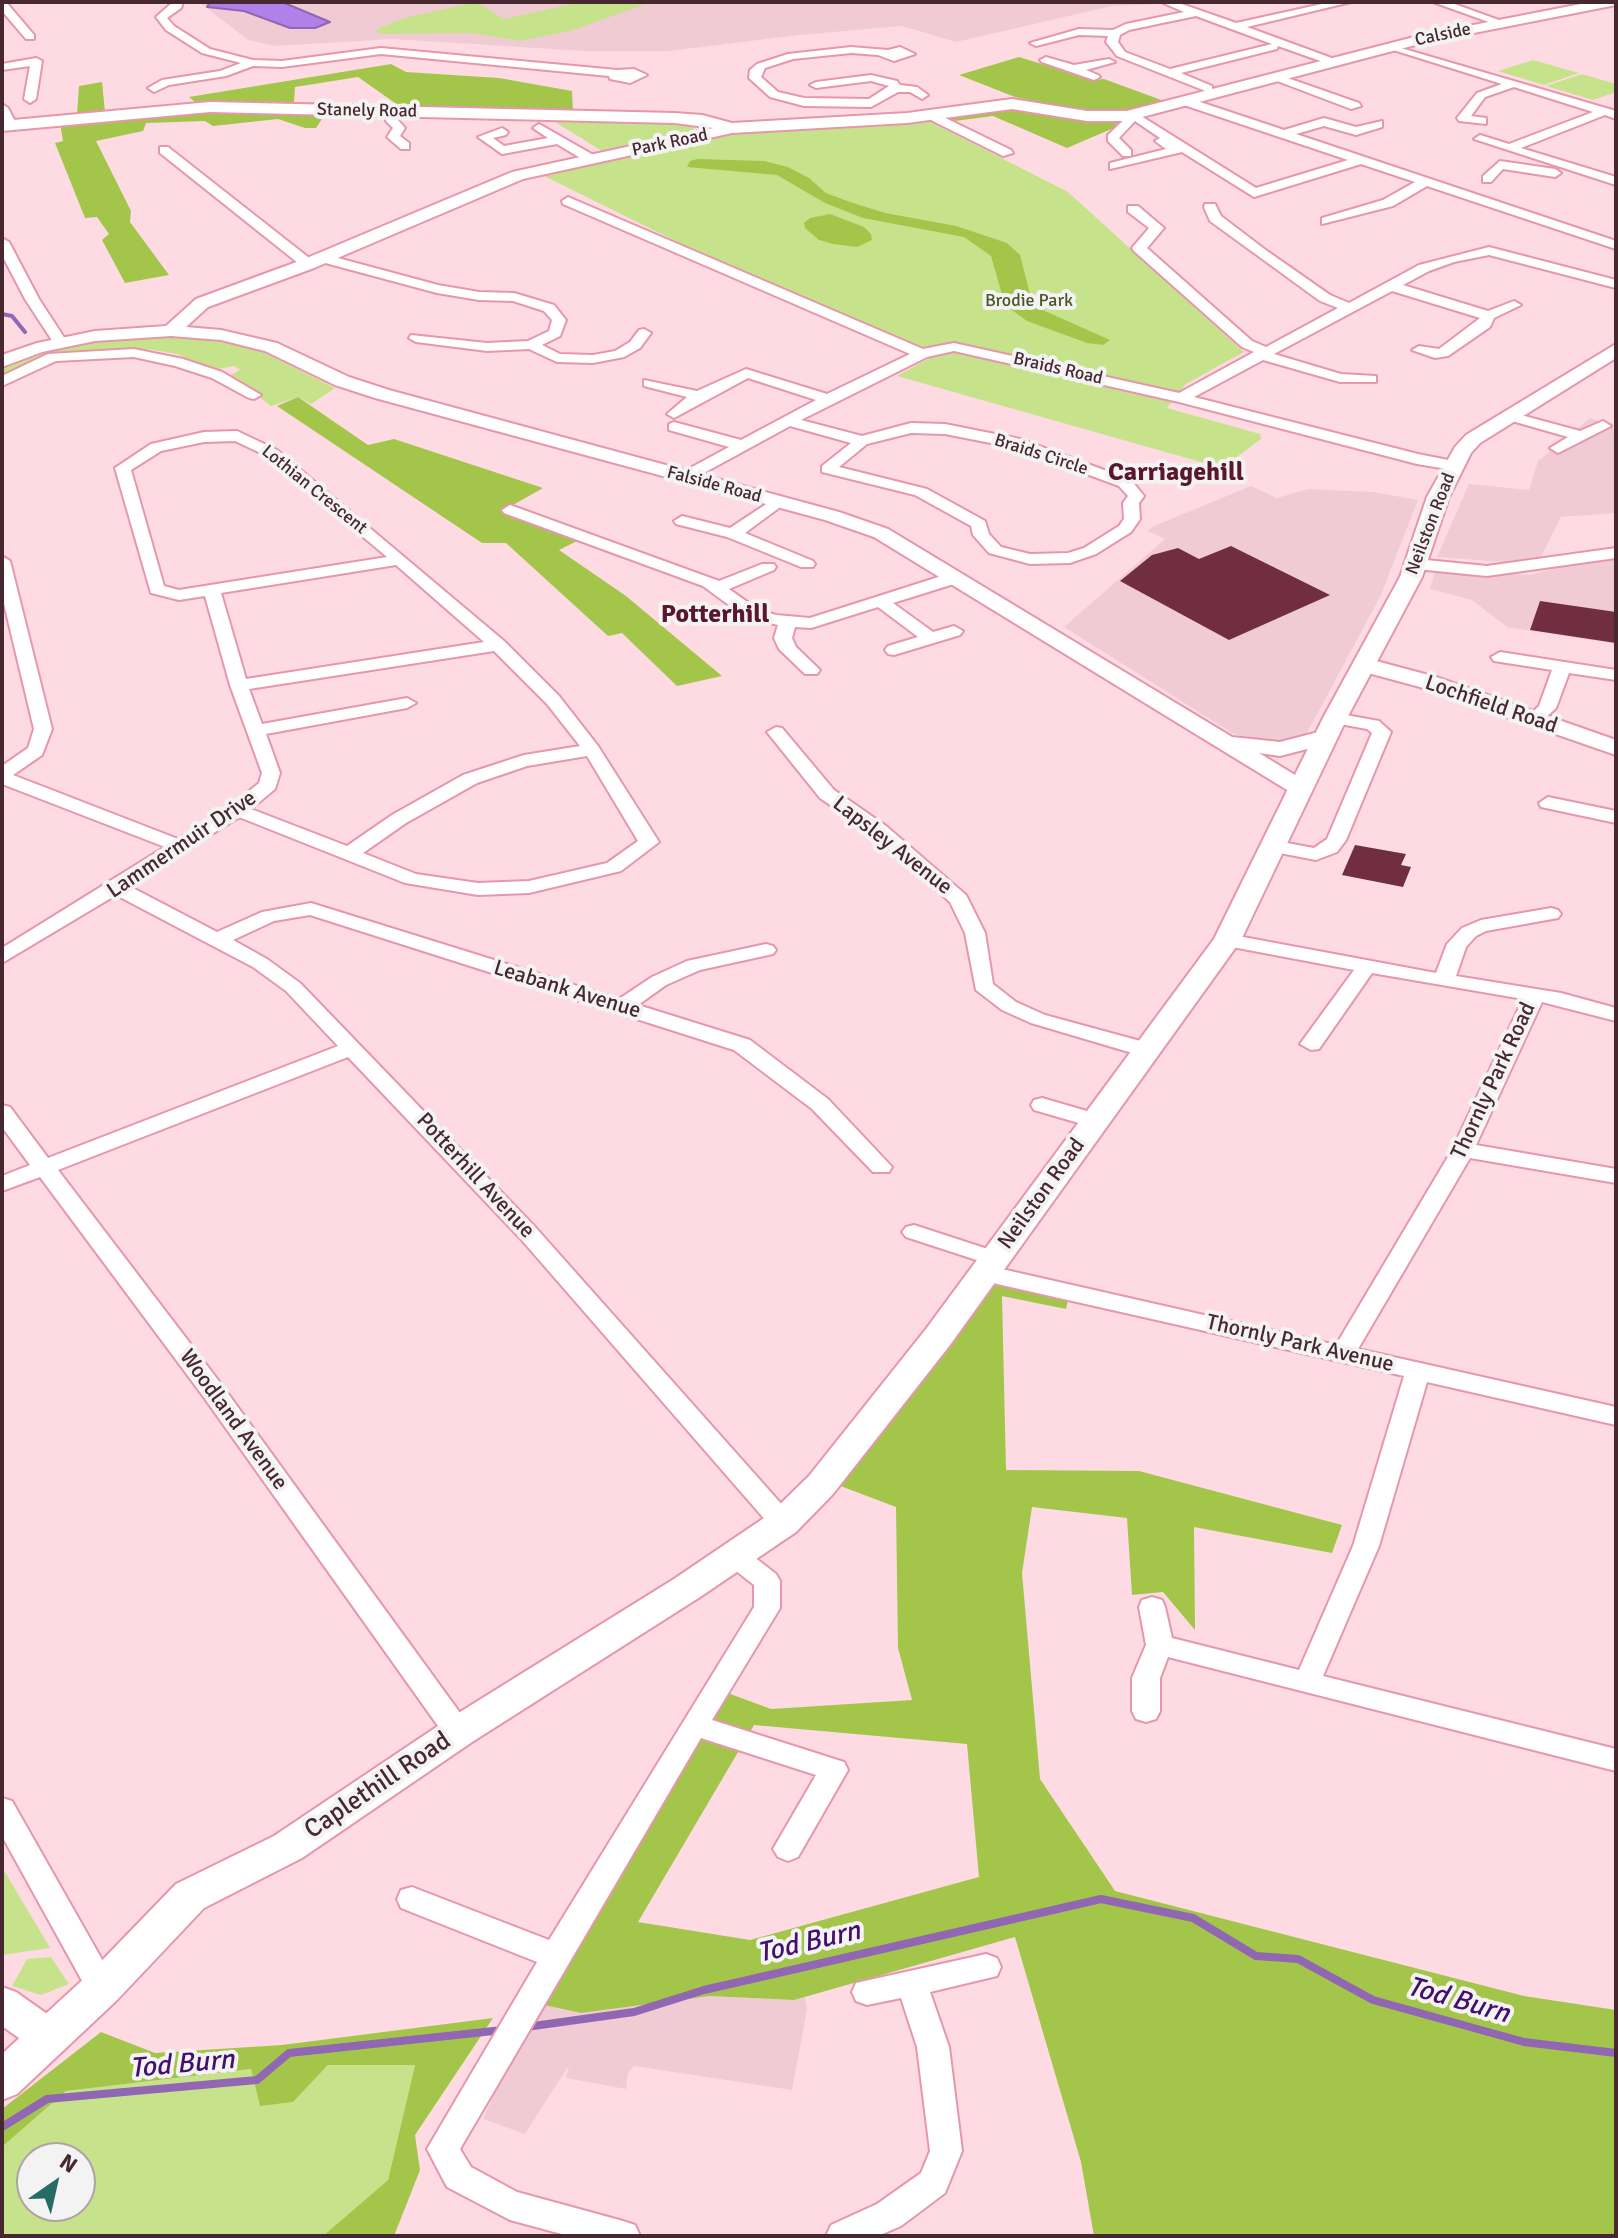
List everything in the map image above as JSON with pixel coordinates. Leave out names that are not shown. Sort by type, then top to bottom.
[{"type":"main road","name":"Neilston Road","points":[[783,1523],[843,1459],[938,1337],[1227,940],[1330,727],[1416,564],[1438,497],[1453,465],[1473,439],[1616,350]]},
{"type":"main road","name":"Caplethill Road","points":[[2,2081],[102,1988],[190,1896],[288,1847],[458,1732],[783,1523]]},
{"type":"street","points":[[178,2],[161,17],[170,28],[206,51],[253,63],[282,64],[381,51],[616,73]]},
{"type":"street","points":[[1166,2],[1333,62]]},
{"type":"street","points":[[1236,27],[1346,2]]},
{"type":"street","points":[[1438,2],[1501,23]]},
{"type":"street","name":"Calside","points":[[1127,118],[1391,46],[1612,2]]},
{"type":"street","points":[[2,4],[30,37]]},
{"type":"street","points":[[1065,47],[1042,41],[1079,32],[1115,33],[1136,25],[1197,13]]},
{"type":"street","points":[[1115,33],[1112,42],[1121,54],[1208,88]]},
{"type":"street","points":[[1391,46],[1610,113]]},
{"type":"street","points":[[1169,73],[1273,47]]},
{"type":"street","points":[[884,52],[851,50],[806,53],[767,62],[754,74],[770,93],[789,100],[871,103],[893,110],[901,118]]},
{"type":"street","points":[[1109,62],[1121,54]]},
{"type":"street","points":[[1046,60],[1094,77]]},
{"type":"street","points":[[1073,69],[1133,60]]},
{"type":"street","points":[[2,67],[36,61],[30,99]]},
{"type":"street","points":[[154,88],[166,82],[222,74],[253,63]]},
{"type":"street","points":[[816,85],[868,74],[893,83],[896,88]]},
{"type":"street","points":[[1276,77],[1355,106]]},
{"type":"street","points":[[1482,121],[1463,118],[1481,95],[1512,84]]},
{"type":"street","points":[[871,103],[896,88],[913,89],[922,95]]},
{"type":"street","points":[[1185,101],[1616,245]]},
{"type":"street","name":"Park Road","points":[[180,331],[229,294],[316,261],[518,175],[732,128],[901,118],[1012,104],[1087,116],[1127,118]]},
{"type":"street","name":"Stanely Road","points":[[6,125],[210,107],[675,118],[702,120],[732,128]]},
{"type":"street","points":[[2,108],[6,125]]},
{"type":"street","points":[[392,111],[392,121],[399,128],[393,137],[404,148]]},
{"type":"street","points":[[1510,148],[1610,113]]},
{"type":"street","points":[[931,115],[1007,153]]},
{"type":"street","points":[[1127,118],[1112,138],[1127,153]]},
{"type":"street","points":[[1114,166],[1177,150],[1127,118]]},
{"type":"street","points":[[1127,118],[1254,193],[1360,160]]},
{"type":"street","points":[[1283,134],[1324,122],[1356,131],[1378,124]]},
{"type":"street","points":[[539,128],[591,159]]},
{"type":"street","points":[[502,132],[484,137],[502,150],[559,140]]},
{"type":"street","points":[[1480,139],[1616,181]]},
{"type":"street","points":[[164,150],[316,261],[437,289],[479,296],[514,297],[549,308],[559,320],[555,333],[531,345],[487,347],[416,338]]},
{"type":"street","points":[[1487,179],[1500,165],[1616,181]]},
{"type":"street","points":[[1327,221],[1388,203],[1425,182]]},
{"type":"street","points":[[568,201],[922,354]]},
{"type":"street","points":[[1210,207],[1215,218],[1262,254],[1325,298],[1349,308]]},
{"type":"street","points":[[1133,209],[1157,228],[1139,248],[1247,344],[1262,353],[1340,378],[1371,379]]},
{"type":"street","points":[[2,242],[32,299],[60,342]]},
{"type":"street","points":[[1181,398],[1424,268],[1489,251],[1616,284]]},
{"type":"street","points":[[1391,286],[1473,309],[1487,316],[1514,305]]},
{"type":"street","points":[[1419,350],[1443,353],[1485,324],[1487,316]]},
{"type":"street","points":[[2,361],[60,342],[125,332],[180,331]]},
{"type":"street","name":"Falside Road","points":[[180,331],[221,335],[271,347],[342,381],[382,394],[881,533],[1300,788]]},
{"type":"street","points":[[531,345],[557,358],[593,359],[619,354],[635,345],[644,333]]},
{"type":"street","name":"Braids Road","points":[[685,477],[786,420],[939,348],[968,348],[1181,398],[1417,459],[1453,465]]},
{"type":"street","points":[[2,382],[53,357],[134,353],[178,362],[217,375],[254,395]]},
{"type":"street","points":[[741,445],[674,420],[699,396],[746,373],[828,399]]},
{"type":"street","points":[[649,383],[699,396]]},
{"type":"street","points":[[1510,416],[1579,436]]},
{"type":"street","points":[[786,420],[862,441]]},
{"type":"street","points":[[1558,448],[1603,426]]},
{"type":"street","name":"Braids Circle","points":[[911,428],[931,428],[1020,444],[1125,483],[1136,496],[1131,503],[1132,519],[1125,529],[1090,551],[1070,558],[1030,559],[995,550],[981,535],[979,524],[921,492],[827,469],[862,441],[911,428]]},
{"type":"street","name":"Lothian Crescent","points":[[237,436],[251,440],[272,453],[400,560],[179,595],[157,589],[123,468],[156,447],[204,437],[237,436]]},
{"type":"street","points":[[733,534],[777,502]]},
{"type":"street","points":[[510,510],[720,587],[751,613],[788,621],[811,623],[954,578]]},
{"type":"street","points":[[682,521],[733,534],[807,564]]},
{"type":"street","points":[[1416,564],[1487,571],[1616,553]]},
{"type":"street","points":[[238,810],[412,879],[478,889],[529,887],[614,867],[649,842],[592,750],[553,700],[498,645],[400,560]]},
{"type":"street","points":[[720,587],[768,567]]},
{"type":"street","points":[[2,776],[36,751],[43,729],[3,571]]},
{"type":"street","name":"Lammermuir Drive","points":[[2,957],[118,888],[263,792],[270,778],[212,591]]},
{"type":"street","points":[[881,602],[930,638]]},
{"type":"street","points":[[788,621],[783,638],[788,649],[811,670]]},
{"type":"street","points":[[894,650],[954,631]]},
{"type":"street","points":[[239,685],[498,645]]},
{"type":"street","points":[[1500,657],[1616,675]]},
{"type":"street","name":"Lochfield Road","points":[[1365,665],[1428,682],[1616,748]]},
{"type":"street","points":[[1534,719],[1547,708],[1562,667]]},
{"type":"street","points":[[255,731],[407,703]]},
{"type":"street","points":[[1271,846],[1316,854],[1330,848],[1336,840],[1382,732],[1373,725],[1330,727]]},
{"type":"street","name":"Falside Road","points":[[1216,738],[1271,749],[1298,746],[1330,727]]},
{"type":"street","name":"Lapsley Avenue","points":[[776,732],[827,794],[879,830],[959,899],[975,933],[983,986],[1009,1006],[1038,1019],[1147,1050]]},
{"type":"street","points":[[348,854],[399,819],[470,779],[524,761],[592,750]]},
{"type":"street","points":[[2,776],[182,847]]},
{"type":"street","points":[[1548,803],[1616,817]]},
{"type":"street","name":"Potterhill Avenue","points":[[118,888],[260,963],[293,987],[528,1233],[783,1523]]},
{"type":"street","name":"Leabank Avenue","points":[[217,940],[269,916],[311,909],[742,1045],[820,1104],[881,1167]]},
{"type":"street","points":[[1445,981],[1449,960],[1457,944],[1469,932],[1481,926],[1551,914]]},
{"type":"street","name":"Thornly Park Road","points":[[1227,940],[1535,995],[1463,1150],[1343,1354]]},
{"type":"street","points":[[623,1006],[659,981],[694,965],[766,950]]},
{"type":"street","points":[[1311,1044],[1366,967]]},
{"type":"street","points":[[1535,995],[1579,1003],[1616,1015]]},
{"type":"street","points":[[2,1184],[353,1048]]},
{"type":"street","points":[[1042,1105],[1096,1121]]},
{"type":"street","name":"Woodland Avenue","points":[[2,1112],[212,1390],[458,1732]]},
{"type":"street","points":[[1463,1150],[1616,1176]]},
{"type":"street","name":"Thornly Park Avenue","points":[[914,1232],[989,1266],[1343,1354],[1616,1416]]},
{"type":"street","points":[[1307,1682],[1366,1546],[1418,1371]]},
{"type":"street","points":[[623,2236],[510,2205],[459,2177],[443,2149],[694,1725],[767,1608],[767,1581],[735,1556]]},
{"type":"street","points":[[1146,1711],[1146,1678],[1160,1645],[1152,1607]]},
{"type":"street","points":[[1160,1645],[1616,1760]]},
{"type":"street","points":[[694,1725],[834,1770],[788,1849]]},
{"type":"street","points":[[2,1809],[102,1988]]},
{"type":"street","points":[[412,1899],[556,1956]]},
{"type":"street","points":[[867,1992],[986,1967]]},
{"type":"street","points":[[843,2236],[889,2215],[933,2183],[946,2151],[933,2047],[911,1982]]},
{"type":"street","points":[[2,2004],[50,2038]]},
{"type":"shaded area","points":[[199,2],[1161,4],[1112,6],[956,42],[902,26],[669,51],[584,51],[393,39],[274,46],[248,40]]},
{"type":"shaded area","points":[[210,2],[282,2],[330,22],[315,28],[290,28],[244,11],[207,7]]},
{"type":"shaded area","points":[[1590,418],[1616,429],[1616,513],[1561,517],[1541,557],[1504,562],[1437,557],[1469,484],[1529,490],[1538,461]]},
{"type":"shaded area","points":[[1251,486],[1277,498],[1308,489],[1373,492],[1418,500],[1381,595],[1307,733],[1289,743],[1267,744],[1232,733],[1064,627],[1165,539],[1148,531],[1154,526]]},
{"type":"shaded area","points":[[1595,557],[1616,560],[1616,644],[1507,627],[1472,600],[1430,589],[1435,571],[1531,575]]},
{"type":"shaded area","points":[[710,1996],[794,2000],[805,1997],[807,2010],[792,2090],[634,2066],[628,2073],[626,2089],[566,2078],[569,2065],[525,2134],[483,2119],[535,2003],[581,2013]]},
{"type":"green space","points":[[476,2],[504,19],[580,2],[652,2],[570,31],[520,41],[471,33],[382,34],[375,30],[404,18]]},
{"type":"green space","points":[[1019,57],[1094,80],[1104,79],[1164,101],[1112,114],[1087,113],[1015,97],[959,75]]},
{"type":"green space","points":[[1533,60],[1579,73],[1544,85],[1498,71]]},
{"type":"green space","points":[[391,64],[406,72],[499,78],[572,91],[573,112],[402,108],[358,77],[295,87],[294,102],[376,104],[383,108],[195,102],[189,97]]},
{"type":"green space","points":[[1582,74],[1616,84],[1616,92],[1593,100],[1546,86]]},
{"type":"green space","points":[[102,82],[105,112],[77,115],[79,86]]},
{"type":"green space","points":[[1007,108],[1031,108],[1123,124],[1067,148],[993,116],[955,121],[949,117]]},
{"type":"green space","points":[[220,110],[326,113],[316,128],[305,128],[278,119],[213,126],[205,121],[146,123],[143,131],[96,141],[131,211],[130,222],[169,275],[125,283],[102,240],[109,234],[97,217],[85,218],[55,143],[63,141],[60,123]]},
{"type":"green space","points":[[549,118],[695,122],[694,129],[701,133],[605,153]]},
{"type":"green space","name":"Brodie Park","points":[[927,120],[1068,192],[1244,352],[1186,384],[1167,408],[1260,434],[1261,439],[1222,468],[897,376],[934,356],[915,344],[718,262],[540,174],[741,131]]},
{"type":"green space","points":[[690,161],[764,161],[788,167],[809,178],[826,193],[850,202],[885,213],[956,226],[1007,243],[1020,255],[1030,294],[1045,311],[1110,340],[1103,345],[1087,343],[1027,321],[1005,305],[991,256],[964,237],[863,218],[825,203],[777,175],[687,167]]},
{"type":"green space","points":[[830,214],[864,227],[872,240],[857,247],[833,244],[819,240],[805,228],[804,223],[810,218]]},
{"type":"green space","points":[[161,336],[228,341],[259,350],[335,388],[311,404],[298,397],[271,406],[231,375],[240,370],[234,366],[214,370],[177,354],[148,349],[56,353],[2,376],[2,364],[29,353],[93,340]]},
{"type":"green space","points":[[298,397],[368,445],[394,439],[543,488],[504,510],[579,540],[559,550],[626,596],[722,676],[677,686],[622,633],[608,636],[506,543],[482,543],[277,406]]},
{"type":"green space","points":[[993,1281],[1068,1300],[1066,1309],[1002,1296],[1006,1470],[1139,1471],[1342,1525],[1332,1553],[1194,1527],[1195,1630],[1163,1592],[1132,1595],[1127,1518],[1032,1507],[1022,1573],[1040,1779],[1115,1891],[1524,1996],[1616,2010],[1616,2236],[1094,2236],[1081,2162],[1015,1937],[794,2000],[710,1996],[581,2013],[535,2003],[725,1692],[771,1709],[912,1700],[898,1648],[896,1507],[835,1484]],"holes":[[[754,1725],[967,1744],[979,1877],[750,1940],[638,1922]]]},
{"type":"green space","points":[[2,1867],[50,1948],[2,1955]]},
{"type":"green space","points":[[51,1957],[69,1984],[41,1995],[12,1986],[27,1959]]},
{"type":"green space","points":[[493,2018],[415,2135],[420,2170],[394,2236],[323,2236],[388,2180],[415,2065],[328,2065],[293,2102],[260,2106],[251,2069],[66,2091],[2,2147],[2,2109],[101,2032],[155,2053],[282,2045]]},
{"type":"green space","points":[[328,2065],[415,2065],[388,2180],[323,2236],[2,2236],[2,2147],[66,2091],[251,2069],[260,2105],[293,2102]]},
{"type":"building","points":[[1231,546],[1330,595],[1229,640],[1120,581],[1152,555],[1178,548],[1199,559]]},
{"type":"building","points":[[1540,601],[1616,612],[1616,643],[1530,630]]},
{"type":"building","points":[[1355,845],[1406,854],[1401,865],[1411,867],[1403,887],[1342,875]]},
{"type":"waterway","points":[[2,314],[12,316],[25,332]]},
{"type":"waterway","name":"Tod Burn","points":[[526,2027],[634,2012],[704,1990],[1101,1899],[1193,1918],[1256,1956],[1298,1959],[1373,2000],[1524,2042],[1616,2053]]},
{"type":"waterway","name":"Tod Burn","points":[[2,2127],[47,2099],[257,2080],[289,2053],[503,2030]]},
{"type":"district","name":"Carriagehill","points":[[1176,473]]},
{"type":"district","name":"Potterhill","points":[[715,615]]}]
